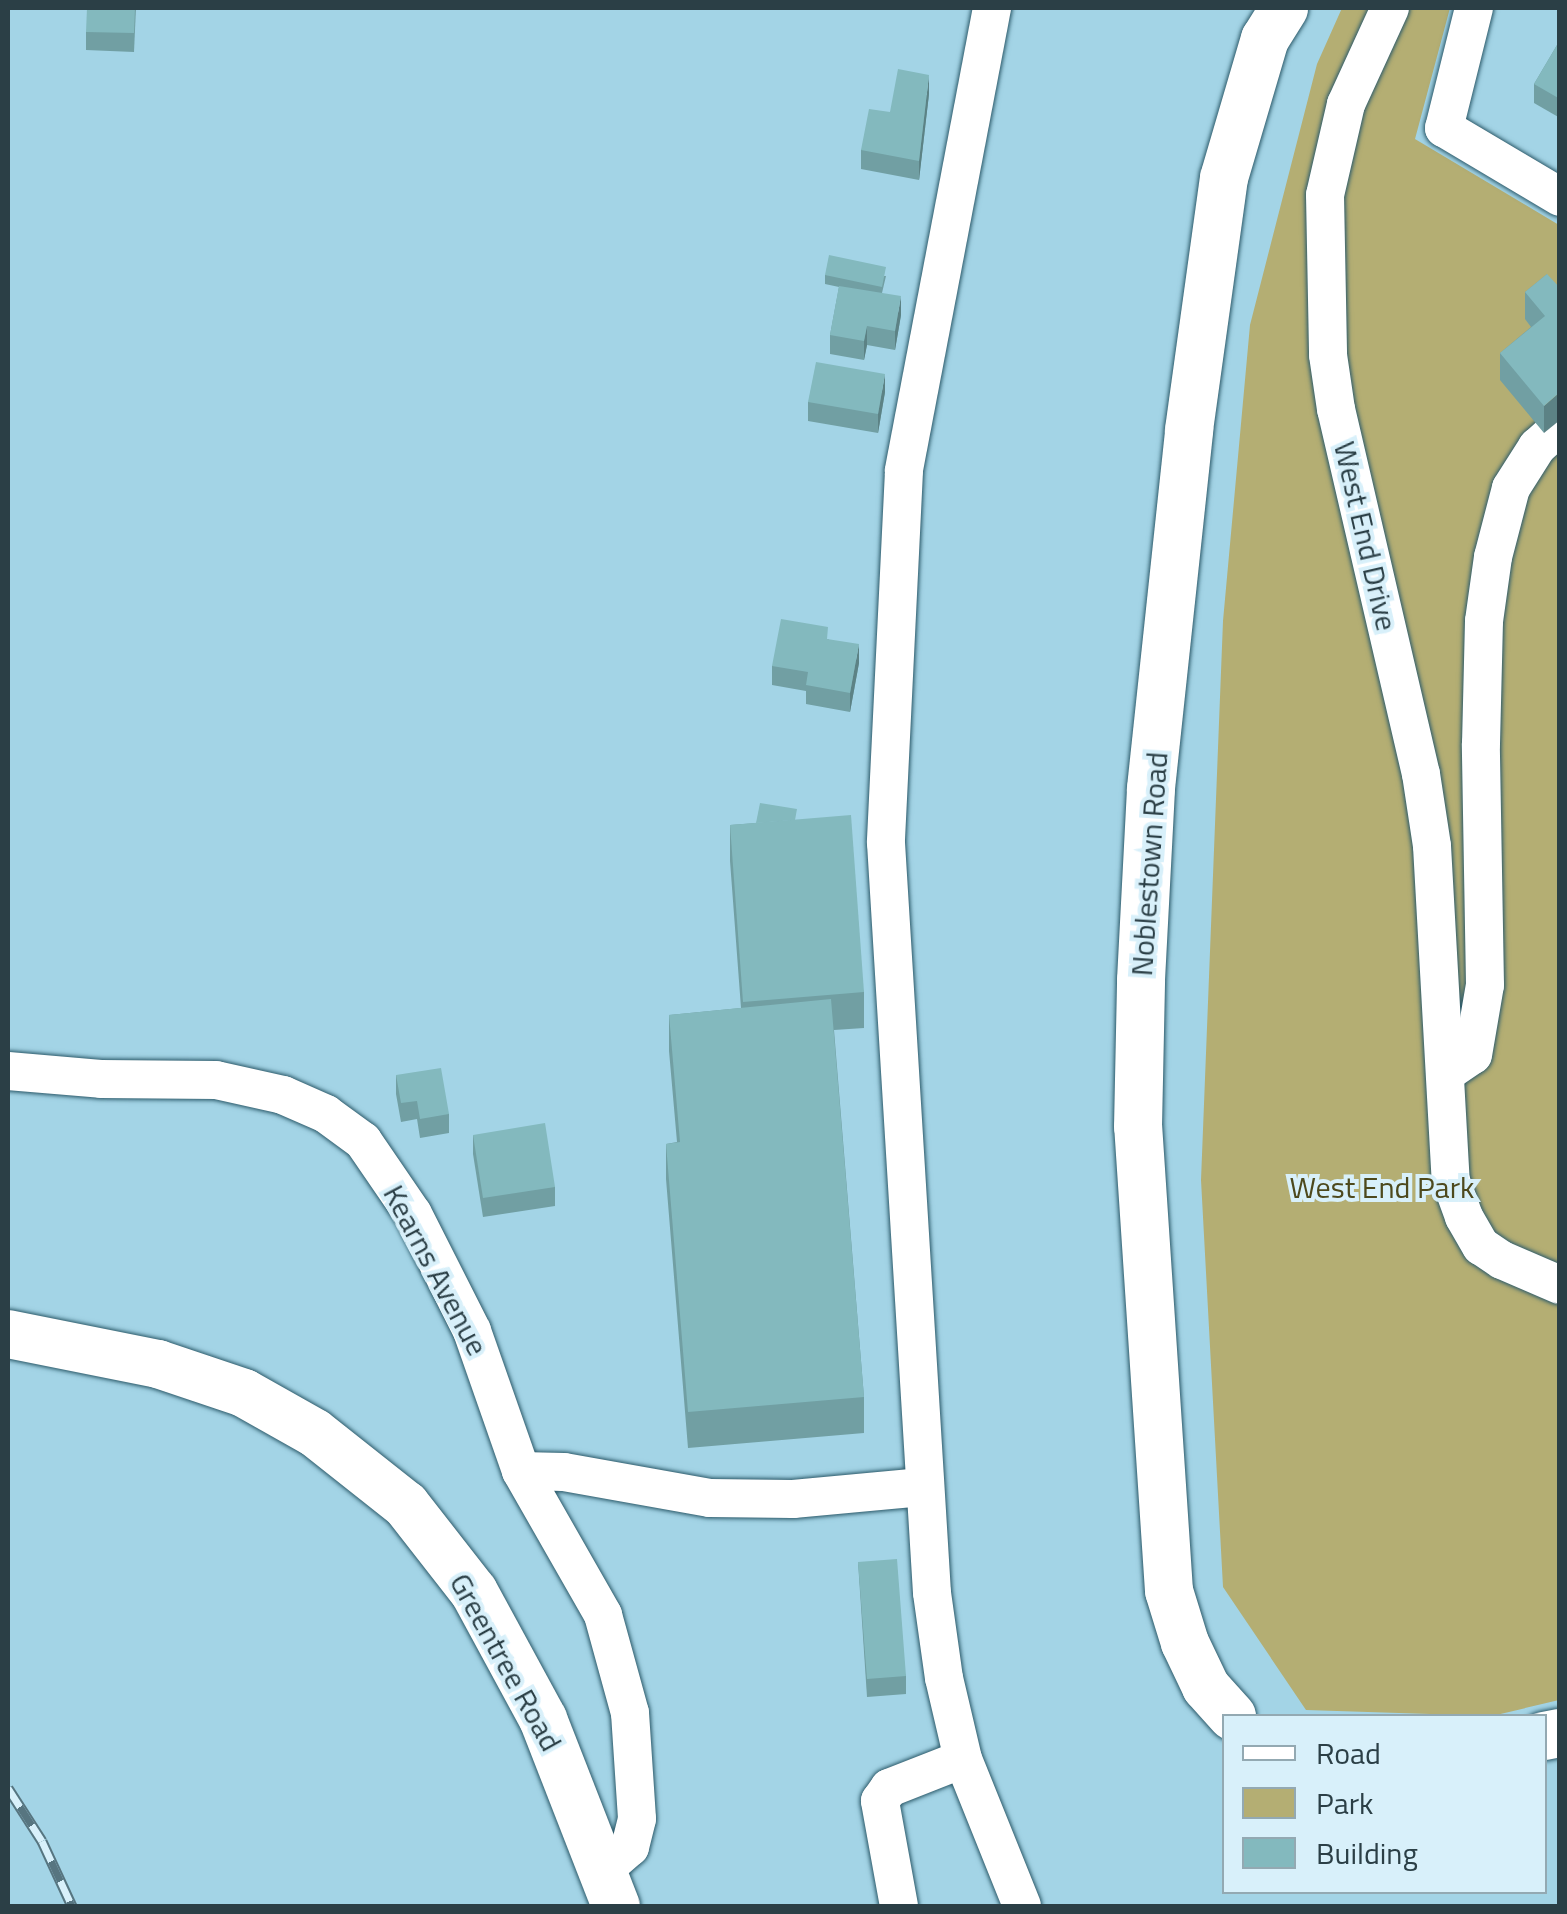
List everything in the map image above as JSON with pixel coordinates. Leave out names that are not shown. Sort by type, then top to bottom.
[{"type":"main road","name":"Noblestown Road","points":[[1230,1714],[1206,1687],[1184,1643],[1169,1591],[1138,1127],[1141,980],[1151,788],[1189,430],[1224,178],[1266,39],[1284,8]]},
{"type":"main road","name":"Greentree Road","points":[[8,1334],[158,1364],[244,1393],[315,1434],[406,1505],[474,1592],[535,1703],[610,1888]]},
{"type":"street","points":[[992,8],[904,471],[886,843],[922,1487],[944,1678],[963,1759],[1022,1906]]},
{"type":"street","name":"West End Drive","points":[[1390,8],[1362,62],[1338,132],[1325,195],[1324,315],[1336,409],[1421,774],[1439,909],[1452,1180],[1464,1217],[1481,1246],[1502,1260],[1560,1285]]},
{"type":"street","points":[[1474,8],[1444,128],[1560,198]]},
{"type":"street","points":[[1446,1074],[1472,1055],[1485,985],[1480,744],[1484,621],[1493,556],[1511,488],[1537,447],[1560,426]]},
{"type":"street","name":"Kearns Avenue","points":[[8,1071],[101,1079],[216,1080],[284,1095],[326,1114],[363,1141],[413,1214],[472,1331],[521,1471],[603,1615],[630,1713],[637,1819],[630,1848],[610,1888]]},
{"type":"street","points":[[521,1471],[564,1472],[710,1498],[794,1499],[922,1487]]},
{"type":"street","points":[[899,1906],[880,1801],[888,1788],[963,1759]]},
{"type":"green space","name":"West End Park","points":[[1342,8],[1450,8],[1415,139],[1559,225],[1559,1700],[1500,1714],[1306,1710],[1223,1587],[1201,1180],[1223,621],[1250,325],[1317,64]]},
{"type":"building","points":[[87,8],[135,8],[134,33],[86,32]]},
{"type":"building","points":[[1560,40],[1560,99],[1534,84]]},
{"type":"building","points":[[898,69],[929,75],[919,161],[861,150],[869,109],[890,112]]},
{"type":"building","points":[[829,255],[886,267],[882,287],[825,275]]},
{"type":"building","points":[[1547,274],[1560,288],[1560,392],[1544,406],[1500,353],[1545,316],[1525,292]]},
{"type":"building","points":[[839,286],[901,296],[895,331],[867,326],[864,341],[830,335]]},
{"type":"building","points":[[816,362],[885,374],[878,414],[808,402]]},
{"type":"building","points":[[781,619],[828,627],[827,639],[859,644],[850,693],[806,685],[808,672],[772,666]]},
{"type":"building","points":[[760,803],[797,809],[795,820],[756,823]]},
{"type":"building","points":[[851,815],[864,992],[743,1002],[730,825]]},
{"type":"building","points":[[831,999],[864,1397],[688,1412],[666,1144],[680,1142],[669,1015]]},
{"type":"building","points":[[441,1068],[449,1114],[420,1119],[417,1101],[401,1103],[396,1075]]},
{"type":"building","points":[[545,1123],[555,1187],[483,1198],[473,1135]]},
{"type":"building","points":[[897,1559],[906,1676],[867,1679],[858,1562]]},
{"type":"railway","points":[[8,1788],[42,1841],[72,1906]]}]
